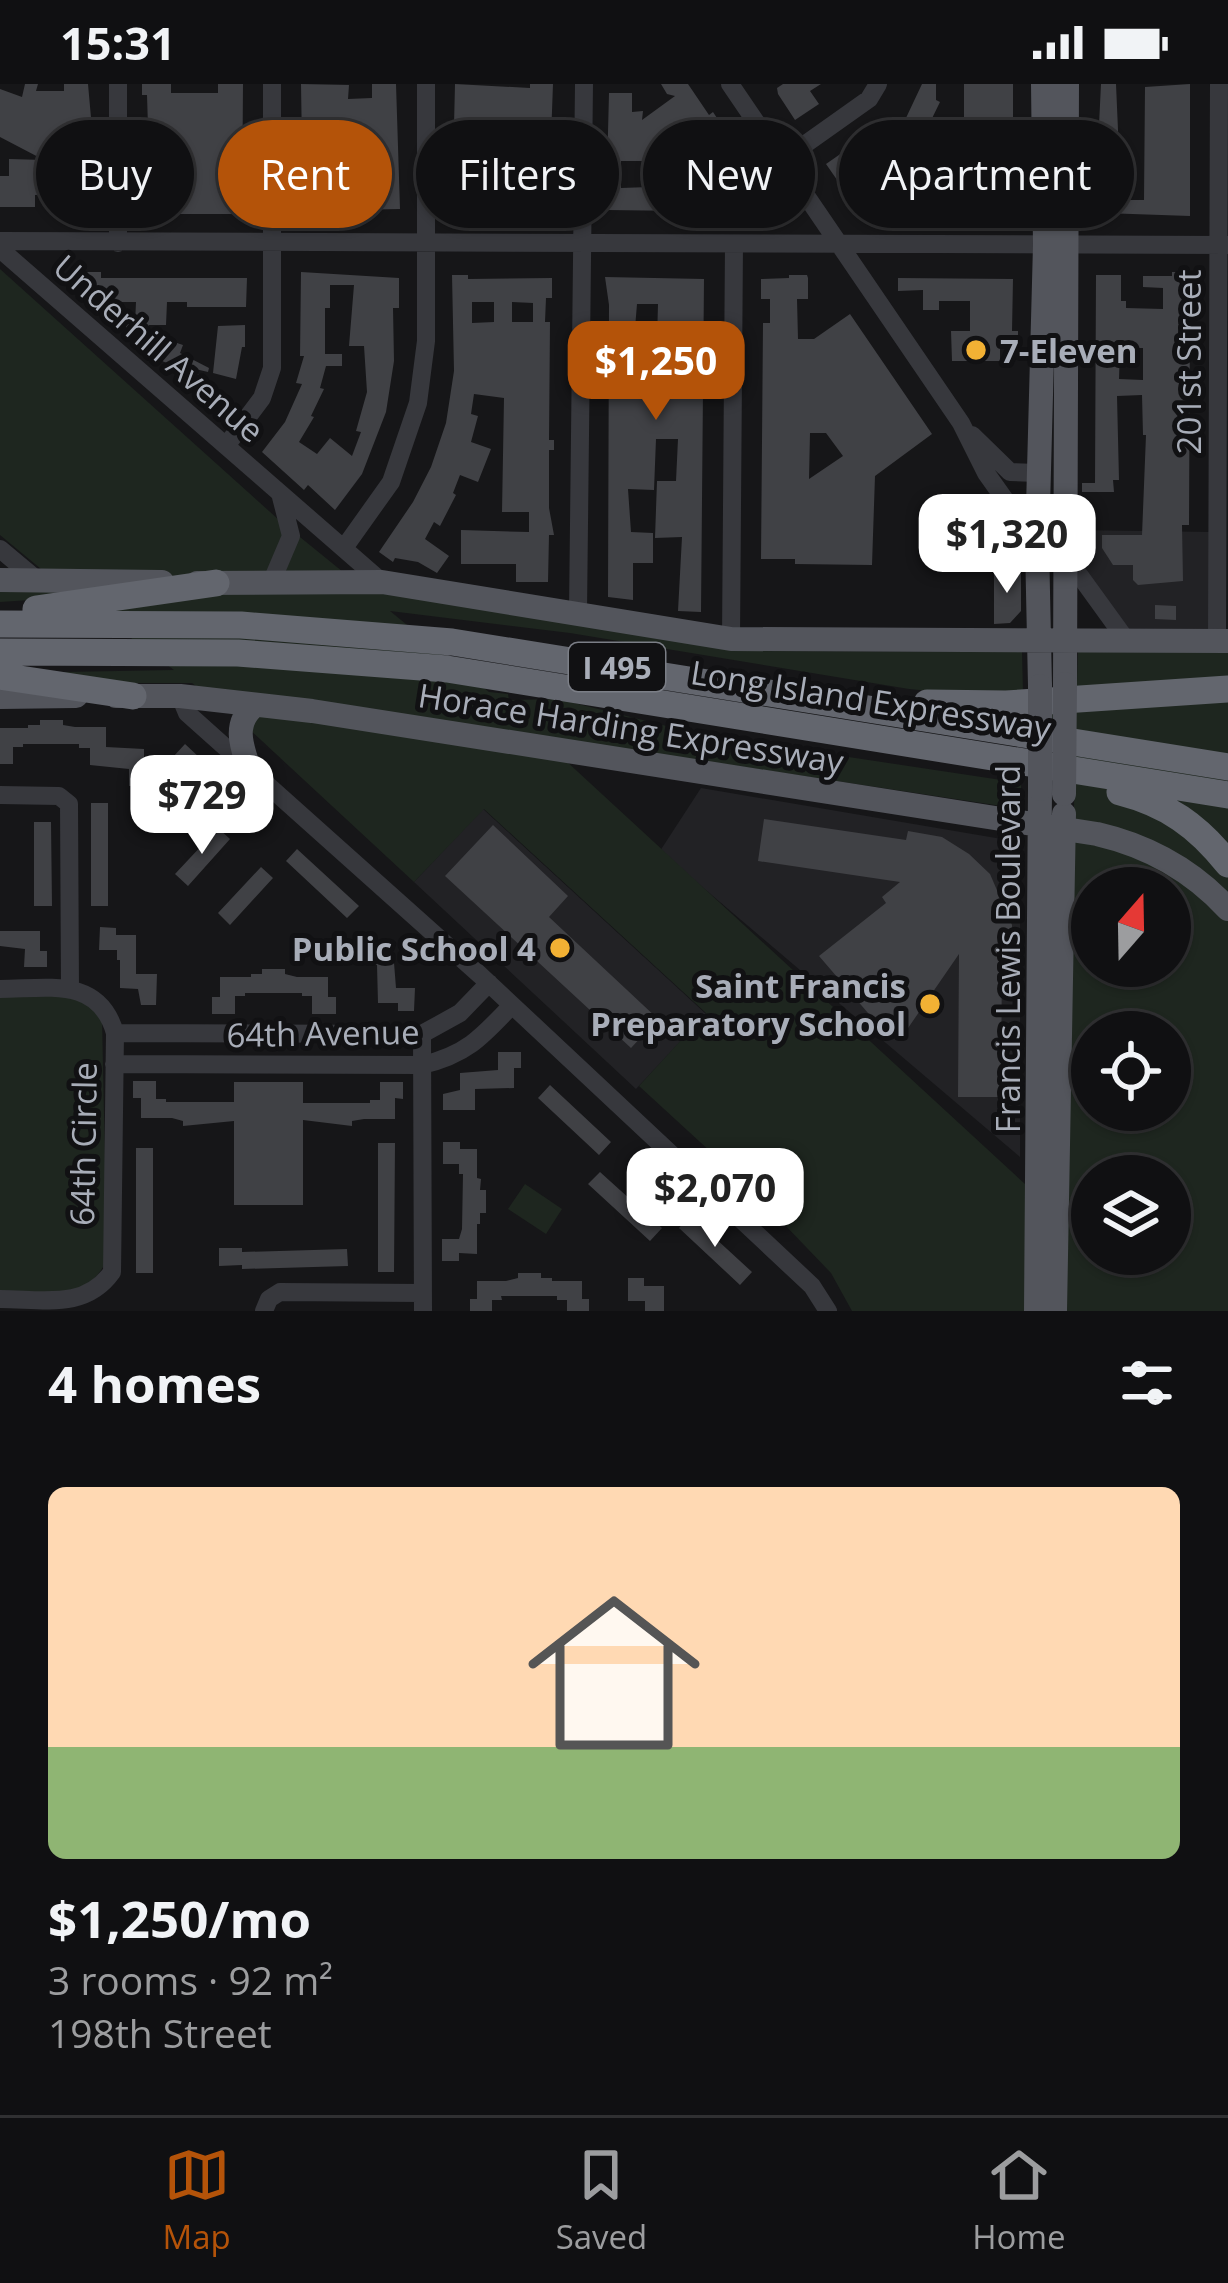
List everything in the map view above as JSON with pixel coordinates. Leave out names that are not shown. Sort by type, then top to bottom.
[{"type":"highway","points":[[0,612],[216,584]]},
{"type":"highway","name":"Long Island Expressway","points":[[0,624],[241,625],[346,631],[523,651],[1228,767]]},
{"type":"highway","name":"Long Island Expressway","points":[[0,652],[238,653],[412,665],[1228,795]]},
{"type":"highway","points":[[0,676],[133,696]]},
{"type":"highway","points":[[704,681],[978,705],[1228,689]]},
{"type":"highway","points":[[906,742],[1159,804],[1197,830],[1228,864]]},
{"type":"main road","name":"Francis Lewis Boulevard","points":[[1043,84],[1057,245],[1066,567],[1053,641]]},
{"type":"main road","name":"Francis Lewis Boulevard","points":[[1054,1311],[1053,641],[1037,545],[1037,473],[1067,84]]},
{"type":"main road","points":[[0,580],[382,582],[731,639],[1222,641]]},
{"type":"main road","name":"Horace Harding Expressway","points":[[0,697],[180,696],[255,705],[1052,826],[1118,839],[1154,853],[1204,885],[1228,909]]},
{"type":"main road","points":[[250,768],[240,741],[241,725],[255,705]]},
{"type":"main road","name":"Francis Lewis Boulevard","points":[[1036,1311],[1052,826]]},
{"type":"street","points":[[118,84],[118,243]]},
{"type":"street","points":[[226,446],[262,398],[272,368],[272,84]]},
{"type":"street","points":[[344,548],[384,494],[411,431],[424,370],[426,84]]},
{"type":"street","points":[[578,612],[584,84]]},
{"type":"street","points":[[730,84],[755,120]]},
{"type":"street","points":[[815,137],[869,99],[878,84]]},
{"type":"street","name":"201st Street","points":[[1220,84],[1222,641]]},
{"type":"street","points":[[815,211],[961,423],[986,473],[1037,545]]},
{"type":"street","points":[[731,639],[734,244]]},
{"type":"street","points":[[0,245],[1223,245]]},
{"type":"street","name":"Underhill Avenue","points":[[0,245],[382,582]]},
{"type":"street","points":[[961,423],[1010,472],[1037,473]]},
{"type":"street","points":[[271,583],[291,536],[280,493]]},
{"type":"street","points":[[0,549],[38,580]]},
{"type":"street","points":[[1066,567],[1080,576],[1127,641]]},
{"type":"street","points":[[180,696],[187,713],[489,983],[812,1286],[828,1311]]},
{"type":"street","points":[[0,795],[59,796],[69,804],[70,989],[0,989]]},
{"type":"street","name":"64th Avenue","points":[[115,1033],[422,1034],[460,1013],[489,983]]},
{"type":"street","name":"64th Circle","points":[[0,1300],[81,1299],[101,1288],[112,1272],[115,1033],[109,1012],[91,994],[70,989]]},
{"type":"street","name":"64th Avenue","points":[[114,1064],[422,1064],[454,1058],[512,1005]]},
{"type":"street","points":[[248,1033],[248,1065]]},
{"type":"street","points":[[264,1311],[268,1299],[280,1292],[422,1302],[422,1034]]},
{"type":"shaded area","points":[[0,269],[279,520],[364,589],[759,651],[1022,652],[1023,692],[983,696],[909,689],[570,633],[390,611],[489,692],[508,694],[509,700],[558,699],[703,735],[1021,783],[1021,809],[539,736],[1063,1219],[1071,919],[1071,987],[1191,987],[1191,867],[1072,867],[1076,731],[1003,716],[1076,706],[1078,652],[1228,651],[1228,1311],[852,1311],[831,1273],[784,1219],[639,1086],[706,1013],[484,809],[414,882],[235,716],[192,683],[104,683],[61,672],[174,670],[76,597],[0,602],[0,589],[64,588],[0,535]]},
{"type":"shaded area","points":[[1073,530],[1211,532],[1211,633],[1128,632],[1073,559]]},
{"type":"shaded area","name":"Saint Francis Preparatory School","points":[[701,788],[1020,842],[1020,1157],[660,851]]},
{"type":"shaded area","name":"Public School 4","points":[[483,809],[706,1014],[636,1089],[414,882]]},
{"type":"shaded area","points":[[0,997],[70,997],[94,1008],[102,1018],[107,1260],[87,1285],[75,1291],[0,1291]]},
{"type":"shaded area","points":[[525,1184],[562,1209],[546,1234],[508,1209]]},
{"type":"building","points":[[25,84],[38,84],[36,91],[64,91],[64,84],[88,84],[91,120],[36,120],[36,156],[0,137],[0,89],[22,97]]},
{"type":"building","points":[[142,84],[171,84],[171,93],[218,93],[218,84],[243,84],[243,120],[218,120],[218,214],[194,214],[194,120],[148,120],[147,95],[142,95]]},
{"type":"building","points":[[301,84],[349,85],[348,99],[372,98],[372,84],[396,84],[400,209],[392,209],[392,120],[302,120]]},
{"type":"building","points":[[455,84],[530,88],[530,84],[553,84],[552,120],[454,120]]},
{"type":"building","points":[[661,84],[688,84],[709,115],[713,112],[718,120],[643,120],[643,161],[621,161],[621,188],[643,187],[643,210],[619,210],[619,120],[608,120],[609,93],[632,93],[632,112],[643,111],[642,120],[675,96],[667,94]]},
{"type":"building","points":[[821,84],[810,91],[819,104],[795,120],[777,88]]},
{"type":"building","points":[[922,84],[936,84],[940,102],[931,120],[905,120]]},
{"type":"building","points":[[964,84],[1013,84],[1013,120],[964,120]]},
{"type":"building","points":[[1101,84],[1116,84],[1118,120],[1099,120]]},
{"type":"building","points":[[1190,84],[1190,216],[1134,214],[1134,200],[1144,200],[1145,87]]},
{"type":"building","points":[[839,155],[839,183],[826,164]]},
{"type":"building","points":[[9,159],[36,160],[35,207],[0,207],[0,176],[9,176]]},
{"type":"building","points":[[70,272],[101,272],[101,278],[247,278],[246,307],[187,307],[187,302],[167,302],[166,325],[149,325],[149,339],[135,339],[126,337],[126,324],[135,324],[136,302],[104,302],[104,295],[87,295],[87,287],[70,284]]},
{"type":"building","points":[[301,272],[399,278],[386,412],[362,474],[335,510],[308,485],[304,490],[262,452],[285,422],[302,384],[296,383],[304,356],[300,356]],"holes":[[[330,285],[354,285],[349,346],[364,346],[367,392],[356,431],[361,432],[352,456],[330,438],[317,454],[299,442],[324,389],[320,388],[326,366],[342,366],[342,354],[325,354]]]},
{"type":"building","points":[[1172,272],[1187,272],[1190,300],[1189,525],[1182,525],[1183,581],[1138,585],[1133,580],[1133,565],[1113,565],[1102,548],[1102,535],[1142,535],[1146,435],[1142,395],[1117,396],[1119,480],[1113,480],[1114,492],[1082,492],[1082,483],[1095,483],[1096,275],[1121,275],[1121,301],[1126,301],[1126,308],[1163,309],[1163,288],[1143,287],[1143,276],[1172,276]],"holes":[[[1120,348],[1143,348],[1143,380],[1119,379]]]},
{"type":"building","points":[[452,275],[552,278],[545,322],[550,322],[549,440],[554,440],[554,450],[549,450],[554,535],[549,535],[548,582],[516,582],[516,564],[461,564],[461,530],[529,532],[529,512],[502,512],[504,398],[474,394],[471,414],[478,416],[471,442],[491,449],[478,482],[460,475],[440,526],[434,522],[425,539],[449,556],[437,573],[418,562],[395,558],[393,562],[379,552],[431,467],[446,423],[454,371]],"holes":[[[472,302],[494,302],[494,322],[472,323]],[[512,302],[533,303],[533,322],[512,322]]]},
{"type":"building","points":[[605,277],[704,279],[701,612],[678,611],[682,537],[655,538],[657,481],[676,481],[678,439],[656,439],[654,490],[628,489],[631,532],[653,533],[653,563],[633,563],[633,600],[608,597],[609,305]],"holes":[[[637,304],[658,304],[657,340],[634,340]]]},
{"type":"building","points":[[808,278],[808,299],[797,299],[798,339],[814,339],[850,314],[932,434],[875,476],[872,565],[761,559],[763,323],[770,323],[770,299],[761,299],[761,279]],"holes":[[[810,433],[826,433],[843,456],[809,479]]]},
{"type":"building","points":[[898,278],[1013,279],[1012,331],[1018,331],[1018,342],[1000,342],[1000,361],[952,361],[951,331],[970,331],[970,301],[939,301],[939,310],[923,310],[923,290],[898,291]]},
{"type":"building","points":[[245,325],[245,347],[236,379],[213,373],[218,326]]},
{"type":"building","points":[[168,340],[183,345],[180,353],[209,368],[208,372],[191,368],[227,400],[217,411],[178,376],[181,369],[155,358],[159,346],[165,348]]},
{"type":"building","points":[[994,570],[1021,570],[1021,611],[1010,623],[994,624]]},
{"type":"building","points":[[1155,605],[1176,606],[1176,620],[1155,619]]},
{"type":"building","points":[[40,720],[106,727],[106,747],[144,749],[144,769],[152,769],[152,786],[129,786],[129,769],[90,765],[90,748],[79,748],[79,744],[23,744],[13,747],[13,764],[0,764],[0,728],[28,728],[40,725]]},
{"type":"building","points":[[185,744],[246,801],[234,814],[173,757]]},
{"type":"building","points":[[91,803],[108,803],[108,906],[91,906]]},
{"type":"building","points":[[764,819],[906,840],[908,831],[942,837],[990,874],[1012,925],[1012,952],[1002,952],[1001,1097],[958,1097],[959,954],[906,1031],[881,1016],[874,1020],[819,956],[886,903],[882,897],[900,882],[758,861]]},
{"type":"building","points":[[34,822],[51,822],[52,906],[34,906]]},
{"type":"building","points":[[493,825],[568,896],[549,917],[658,1019],[631,1048],[445,876]]},
{"type":"building","points":[[218,828],[230,839],[188,886],[175,874]]},
{"type":"building","points":[[297,849],[359,906],[347,918],[286,861]]},
{"type":"building","points":[[261,867],[273,878],[230,925],[218,913]]},
{"type":"building","points":[[100,927],[116,928],[116,935],[136,935],[136,974],[157,974],[156,1005],[141,1005],[138,989],[120,988],[117,950],[99,950]]},
{"type":"building","points":[[0,931],[40,931],[40,951],[47,951],[47,967],[24,967],[25,949],[0,946]]},
{"type":"building","points":[[357,933],[372,933],[376,949],[393,950],[396,988],[415,988],[414,1011],[398,1011],[398,1003],[378,1003],[377,965],[357,965]]},
{"type":"building","points":[[262,969],[285,969],[285,974],[297,977],[328,977],[328,997],[336,997],[336,1014],[312,1014],[312,996],[302,993],[245,993],[235,996],[235,1014],[212,1014],[212,997],[220,997],[220,977],[251,977],[262,974]]},
{"type":"building","points":[[498,1052],[521,1052],[521,1068],[514,1068],[514,1088],[475,1089],[475,1110],[443,1110],[443,1094],[460,1090],[460,1073],[498,1070]]},
{"type":"building","points":[[133,1081],[156,1081],[156,1099],[166,1102],[234,1102],[234,1082],[303,1082],[303,1103],[370,1103],[380,1100],[380,1082],[403,1082],[403,1099],[395,1098],[395,1119],[364,1119],[352,1121],[352,1126],[303,1120],[303,1205],[234,1205],[234,1121],[183,1126],[183,1121],[172,1118],[141,1118],[141,1098],[133,1098]]},
{"type":"building","points":[[550,1085],[611,1142],[599,1155],[538,1098]]},
{"type":"building","points":[[443,1142],[477,1149],[477,1178],[481,1179],[480,1190],[486,1190],[486,1213],[480,1213],[477,1224],[477,1254],[459,1253],[459,1261],[442,1261],[442,1239],[459,1239],[462,1229],[463,1174],[459,1174],[459,1164],[443,1164]]},
{"type":"building","points":[[378,1143],[395,1143],[394,1272],[378,1272]]},
{"type":"building","points":[[136,1148],[153,1148],[153,1273],[136,1273]]},
{"type":"building","points":[[600,1172],[662,1228],[650,1241],[588,1184]]},
{"type":"building","points":[[690,1215],[752,1272],[740,1285],[679,1228]]},
{"type":"building","points":[[219,1248],[242,1248],[242,1252],[347,1249],[348,1266],[219,1266]]},
{"type":"building","points":[[518,1273],[541,1273],[541,1278],[552,1281],[582,1281],[582,1299],[589,1299],[589,1311],[567,1311],[567,1300],[557,1300],[557,1296],[501,1296],[502,1300],[492,1300],[492,1311],[470,1311],[470,1299],[477,1299],[477,1281],[506,1281],[518,1278]]},
{"type":"building","points":[[628,1278],[644,1278],[644,1286],[664,1286],[664,1311],[645,1311],[645,1301],[628,1301]]},
{"type":"place","name":"7-Eleven","points":[[976,350]]},
{"type":"place","name":"Public School 4","points":[[560,948]]},
{"type":"place","name":"Saint Francis Preparatory School","points":[[930,1004]]}]
